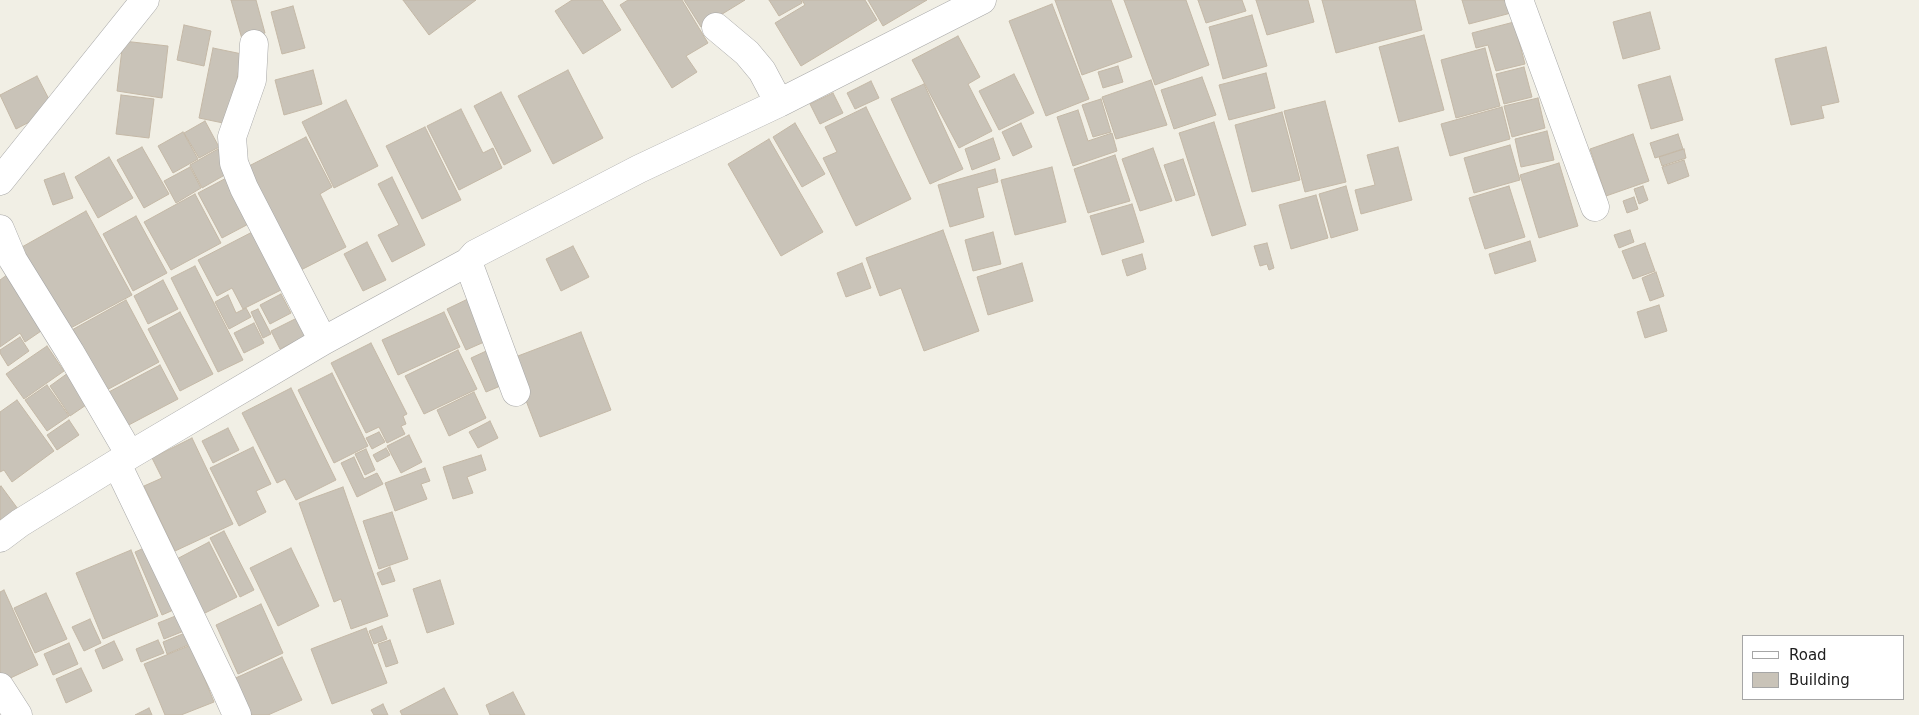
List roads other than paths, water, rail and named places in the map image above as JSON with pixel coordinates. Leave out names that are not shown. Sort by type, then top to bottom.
[{"type":"street","points":[[0,181],[145,0]]},
{"type":"street","points":[[0,538],[20,523],[123,459],[234,393],[269,386],[323,341],[468,262],[475,254],[622,178],[779,103],[982,0]]},
{"type":"street","points":[[1519,0],[1595,207]]},
{"type":"street","points":[[716,27],[747,52],[762,72],[779,103]]},
{"type":"street","points":[[254,44],[252,80],[232,137],[234,163],[244,188],[323,341]]},
{"type":"street","points":[[0,229],[13,260],[70,352],[123,459],[237,715]]},
{"type":"street","points":[[468,262],[516,392]]},
{"type":"street","points":[[0,687],[18,715]]}]
